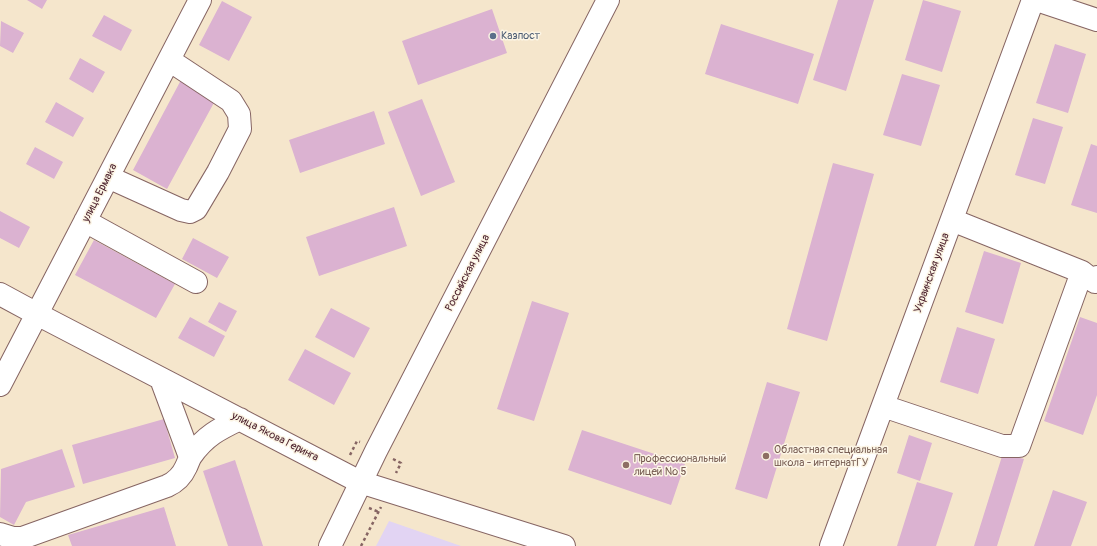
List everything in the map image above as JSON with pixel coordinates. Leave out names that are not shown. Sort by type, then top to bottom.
[{"type":"street","name":"улица Ермака","points":[[0,385],[200,0]]},
{"type":"street","name":"Российская улица","points":[[330,546],[360,482],[608,0]]},
{"type":"street","name":"Украинская улица","points":[[831,546],[1033,0]]},
{"type":"street","points":[[1037,0],[1097,20]]},
{"type":"street","points":[[108,177],[181,210],[190,212],[196,209],[218,172],[240,129],[239,114],[231,102],[169,60]]},
{"type":"street","points":[[883,406],[1002,446],[1019,446],[1093,279],[952,220]]},
{"type":"street","points":[[85,221],[196,282]]},
{"type":"street","name":"улица Якова Геринга","points":[[0,294],[360,482],[531,541],[564,546]]},
{"type":"street","points":[[161,379],[190,457]]},
{"type":"street","points":[[0,534],[13,538],[22,538],[167,486],[175,482],[182,475],[190,457],[208,436],[216,430],[240,419]]},
{"type":"path","points":[[362,546],[379,512]]},
{"type":"shaded area","points":[[389,521],[461,546],[376,546]]},
{"type":"building","points":[[27,0],[47,0],[42,9]]},
{"type":"building","points":[[838,0],[874,0],[846,91],[813,80]]},
{"type":"building","points":[[923,0],[961,11],[942,72],[905,60]]},
{"type":"building","points":[[222,1],[252,17],[229,61],[199,45]]},
{"type":"building","points":[[492,9],[507,53],[418,85],[402,41]]},
{"type":"building","points":[[104,15],[132,30],[121,51],[92,36]]},
{"type":"building","points":[[1,21],[24,33],[13,53],[0,46]]},
{"type":"building","points":[[721,24],[814,54],[798,104],[705,74]]},
{"type":"building","points":[[1055,44],[1086,54],[1068,113],[1036,103]]},
{"type":"building","points":[[80,58],[105,72],[93,93],[69,79]]},
{"type":"building","points":[[902,74],[940,85],[921,146],[883,135]]},
{"type":"building","points":[[181,80],[216,99],[167,189],[133,170]]},
{"type":"building","points":[[422,99],[455,182],[421,196],[388,112]]},
{"type":"building","points":[[56,102],[84,118],[73,137],[45,122]]},
{"type":"building","points":[[374,111],[385,144],[300,173],[289,140]]},
{"type":"building","points":[[1033,118],[1063,127],[1045,184],[1015,175]]},
{"type":"building","points":[[1091,144],[1097,146],[1097,213],[1071,205]]},
{"type":"building","points":[[35,147],[63,162],[54,179],[26,164]]},
{"type":"building","points":[[833,163],[874,174],[827,341],[787,329]]},
{"type":"building","points":[[394,207],[407,246],[319,276],[306,237]]},
{"type":"building","points":[[0,211],[30,227],[19,248],[0,238]]},
{"type":"building","points":[[193,238],[229,257],[217,278],[182,259]]},
{"type":"building","points":[[94,240],[175,284],[156,318],[75,275]]},
{"type":"building","points":[[984,251],[1021,263],[1003,324],[965,312]]},
{"type":"building","points":[[532,301],[569,313],[534,421],[497,409]]},
{"type":"building","points":[[219,302],[237,311],[226,332],[208,322]]},
{"type":"building","points":[[331,308],[370,328],[354,358],[315,337]]},
{"type":"building","points":[[190,317],[225,336],[214,357],[178,338]]},
{"type":"building","points":[[1080,317],[1097,323],[1097,395],[1083,435],[1044,421]]},
{"type":"building","points":[[957,327],[995,339],[978,394],[940,382]]},
{"type":"building","points":[[305,349],[351,373],[334,405],[288,380]]},
{"type":"building","points":[[767,382],[800,392],[767,499],[735,489]]},
{"type":"building","points":[[164,419],[175,458],[83,484],[72,445]]},
{"type":"building","points":[[582,430],[685,464],[671,505],[568,470]]},
{"type":"building","points":[[909,435],[932,443],[920,481],[897,473]]},
{"type":"building","points":[[62,449],[75,487],[26,502],[14,525],[0,517],[1,469]]},
{"type":"building","points":[[1003,453],[1024,459],[997,546],[974,546]]},
{"type":"building","points":[[235,460],[263,546],[228,546],[203,471]]},
{"type":"building","points":[[917,482],[953,493],[936,546],[897,546]]},
{"type":"building","points":[[1053,490],[1087,502],[1071,546],[1034,546]]},
{"type":"building","points":[[164,507],[176,546],[72,546],[68,535]]},
{"type":"place","name":"Казпост","points":[[493,36]]},
{"type":"place","name":"Областная специальная школа - интернатГУ","points":[[766,456]]},
{"type":"place","name":"Профессиональный лицей № 5","points":[[626,465]]}]
